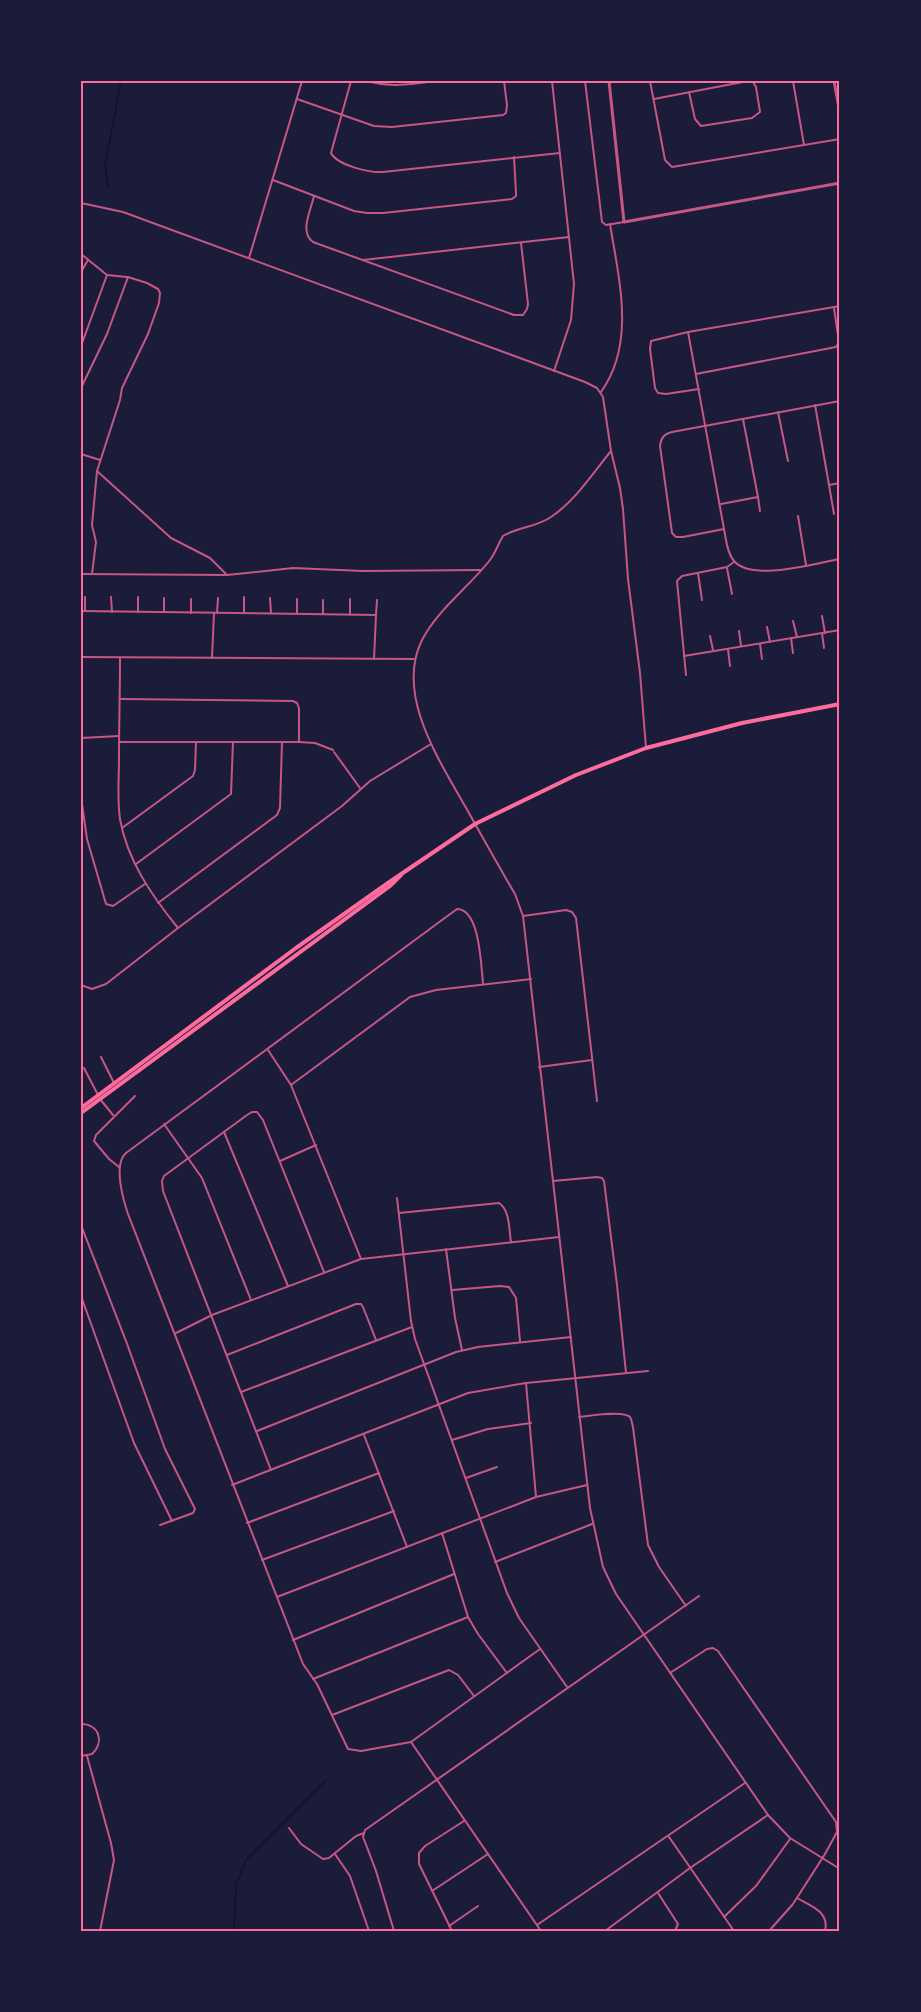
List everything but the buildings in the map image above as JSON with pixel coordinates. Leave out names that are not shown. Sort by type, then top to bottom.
[{"type":"main road","points":[[81,1113],[114,1083],[296,948],[475,824],[576,775],[646,748],[742,723],[840,704]]},
{"type":"main road","points":[[82,1106],[99,1097],[402,875]]},
{"type":"street","points":[[249,258],[302,81]]},
{"type":"street","points":[[351,81],[331,149],[331,156],[367,171],[382,172],[560,153]]},
{"type":"street","points":[[369,81],[386,86],[436,81]]},
{"type":"street","points":[[297,99],[384,128],[505,114],[507,111],[504,81]]},
{"type":"street","points":[[552,81],[574,284],[574,304],[569,328],[554,371]]},
{"type":"street","points":[[585,81],[602,221],[605,225],[840,183]]},
{"type":"street","points":[[609,81],[624,222]]},
{"type":"street","points":[[650,81],[665,160],[672,167],[840,139]]},
{"type":"street","points":[[654,99],[689,92],[745,81],[755,84],[760,109],[758,115],[752,118],[700,126],[696,122],[689,92]]},
{"type":"street","points":[[793,81],[804,145]]},
{"type":"street","points":[[834,81],[840,113]]},
{"type":"street","points":[[81,89],[82,85]]},
{"type":"street","points":[[273,180],[354,211],[375,214],[508,200],[516,196],[514,157]]},
{"type":"street","points":[[314,196],[306,228],[307,237],[313,242],[510,315],[526,312],[528,304],[521,243]]},
{"type":"street","points":[[81,203],[123,212],[592,385],[601,392],[605,403],[611,451],[623,510],[627,571],[638,651],[646,748]]},
{"type":"street","points":[[601,392],[610,379],[618,357],[622,325],[621,291],[610,224]]},
{"type":"street","points":[[363,260],[569,237]]},
{"type":"street","points":[[81,254],[107,275],[128,277],[160,291],[160,300],[144,343],[122,388],[97,471],[92,525],[96,542],[92,574]]},
{"type":"street","points":[[81,272],[88,260]]},
{"type":"street","points":[[81,346],[107,275]]},
{"type":"street","points":[[81,388],[107,334],[128,277]]},
{"type":"street","points":[[699,389],[658,393],[655,388],[651,341],[688,332],[840,306]]},
{"type":"street","points":[[696,374],[836,347],[839,342],[834,307]]},
{"type":"street","points":[[688,332],[730,555],[741,567],[759,572],[840,559]]},
{"type":"street","points":[[724,529],[683,537],[676,537],[671,530],[661,440],[664,435],[840,401]]},
{"type":"street","points":[[815,405],[834,514]]},
{"type":"street","points":[[778,412],[788,461]]},
{"type":"street","points":[[743,419],[760,510]]},
{"type":"street","points":[[611,451],[575,495],[552,517],[539,524],[503,536],[494,554],[429,628],[415,659],[414,680],[418,705],[431,744],[515,894],[523,916],[592,1524],[609,1582],[768,1815],[790,1838],[840,1869]]},
{"type":"street","points":[[81,454],[100,460]]},
{"type":"street","points":[[97,471],[171,538],[210,558],[228,575]]},
{"type":"street","points":[[829,485],[840,483]]},
{"type":"street","points":[[720,504],[758,497]]},
{"type":"street","points":[[798,516],[806,565]]},
{"type":"street","points":[[686,675],[676,584],[680,577],[727,567],[735,562]]},
{"type":"street","points":[[727,567],[732,594]]},
{"type":"street","points":[[81,574],[228,575],[292,568],[363,571],[481,570]]},
{"type":"street","points":[[698,573],[702,600]]},
{"type":"street","points":[[85,597],[83,611],[376,615]]},
{"type":"street","points":[[111,597],[112,612]]},
{"type":"street","points":[[138,597],[138,612]]},
{"type":"street","points":[[244,597],[244,613]]},
{"type":"street","points":[[164,598],[164,612]]},
{"type":"street","points":[[212,658],[218,598]]},
{"type":"street","points":[[270,598],[271,613]]},
{"type":"street","points":[[191,599],[191,613]]},
{"type":"street","points":[[297,599],[297,613]]},
{"type":"street","points":[[350,599],[350,614]]},
{"type":"street","points":[[323,600],[323,614]]},
{"type":"street","points":[[374,659],[377,600]]},
{"type":"street","points":[[822,616],[824,648]]},
{"type":"street","points":[[793,621],[797,637]]},
{"type":"street","points":[[767,627],[770,642]]},
{"type":"street","points":[[684,656],[840,630]]},
{"type":"street","points":[[739,631],[741,647]]},
{"type":"street","points":[[710,636],[713,652]]},
{"type":"street","points":[[791,638],[794,653]]},
{"type":"street","points":[[760,644],[762,659]]},
{"type":"street","points":[[728,649],[730,666]]},
{"type":"street","points":[[81,657],[415,659]]},
{"type":"street","points":[[120,658],[119,806],[122,828],[145,883],[178,928]]},
{"type":"street","points":[[120,699],[293,700],[299,708],[299,742]]},
{"type":"street","points":[[81,738],[119,736]]},
{"type":"street","points":[[119,742],[315,743],[333,751],[360,788]]},
{"type":"street","points":[[122,828],[193,776],[196,742]]},
{"type":"street","points":[[136,864],[231,794],[234,742]]},
{"type":"street","points":[[159,903],[277,815],[281,804],[282,742]]},
{"type":"street","points":[[81,985],[92,989],[106,984],[342,806],[360,788],[431,744]]},
{"type":"street","points":[[81,797],[84,826],[106,904],[113,906],[145,883]]},
{"type":"street","points":[[483,983],[476,930],[466,913],[462,909],[457,909],[164,1124],[123,1156],[119,1167],[128,1214],[232,1485],[306,1670],[313,1679],[345,1745],[351,1750],[361,1751],[411,1742],[540,1649]]},
{"type":"street","points":[[523,916],[566,910],[574,914],[597,1101]]},
{"type":"street","points":[[291,1085],[410,998],[436,990],[531,979]]},
{"type":"street","points":[[267,1050],[291,1085],[361,1259]]},
{"type":"street","points":[[101,1057],[114,1083]]},
{"type":"street","points":[[539,1067],[592,1060]]},
{"type":"street","points":[[84,1068],[99,1097],[114,1116]]},
{"type":"street","points":[[119,1167],[109,1160],[94,1141],[96,1135],[135,1096]]},
{"type":"street","points":[[271,1470],[162,1186],[164,1176],[250,1113],[257,1112],[263,1120],[324,1272]]},
{"type":"street","points":[[164,1124],[206,1185],[251,1300]]},
{"type":"street","points":[[224,1132],[288,1286]]},
{"type":"street","points":[[280,1161],[316,1145]]},
{"type":"street","points":[[553,1181],[597,1177],[604,1181],[626,1373]]},
{"type":"street","points":[[397,1198],[412,1327],[424,1364],[440,1403],[495,1562],[519,1618],[567,1687]]},
{"type":"street","points":[[399,1213],[503,1204],[507,1212],[511,1242]]},
{"type":"street","points":[[81,1225],[165,1449],[195,1509],[193,1513],[160,1525]]},
{"type":"street","points":[[175,1333],[212,1315],[361,1259],[559,1237]]},
{"type":"street","points":[[446,1249],[455,1318],[462,1350]]},
{"type":"street","points":[[452,1290],[509,1287],[516,1298],[520,1343]]},
{"type":"street","points":[[81,1296],[134,1443],[172,1521]]},
{"type":"street","points":[[227,1355],[356,1304],[361,1304],[363,1307],[376,1340]]},
{"type":"street","points":[[241,1392],[412,1327]]},
{"type":"street","points":[[256,1431],[462,1350],[571,1337]]},
{"type":"street","points":[[232,1485],[440,1403],[479,1390],[648,1371]]},
{"type":"street","points":[[526,1383],[536,1497]]},
{"type":"street","points":[[579,1417],[620,1414],[628,1415],[630,1418],[648,1545],[659,1567],[686,1606]]},
{"type":"street","points":[[452,1440],[488,1429],[531,1423]]},
{"type":"street","points":[[364,1434],[407,1547]]},
{"type":"street","points":[[466,1479],[496,1467]]},
{"type":"street","points":[[247,1523],[379,1473]]},
{"type":"street","points":[[276,1597],[536,1497],[587,1485]]},
{"type":"street","points":[[262,1560],[394,1511]]},
{"type":"street","points":[[495,1562],[592,1524]]},
{"type":"street","points":[[442,1533],[468,1617],[486,1646],[507,1673]]},
{"type":"street","points":[[293,1640],[454,1574]]},
{"type":"street","points":[[290,1828],[302,1844],[321,1858],[326,1859],[335,1854],[356,1836],[364,1833],[368,1827],[437,1778],[699,1596]]},
{"type":"street","points":[[313,1679],[468,1617]]},
{"type":"street","points":[[670,1673],[707,1648],[716,1649],[836,1822],[837,1832],[822,1858],[797,1898],[769,1931]]},
{"type":"street","points":[[331,1715],[449,1670],[458,1675],[474,1696]]},
{"type":"street","points":[[81,1724],[93,1726],[99,1735],[99,1746],[92,1754],[81,1756]]},
{"type":"street","points":[[411,1742],[541,1931]]},
{"type":"street","points":[[87,1756],[114,1860],[100,1931]]},
{"type":"street","points":[[537,1925],[746,1783]]},
{"type":"street","points":[[605,1931],[690,1868],[768,1815]]},
{"type":"street","points":[[452,1931],[419,1864],[419,1853],[425,1846],[464,1820]]},
{"type":"street","points":[[364,1833],[394,1931]]},
{"type":"street","points":[[668,1836],[734,1931]]},
{"type":"street","points":[[724,1917],[756,1886],[790,1838]]},
{"type":"street","points":[[335,1854],[350,1876],[369,1931]]},
{"type":"street","points":[[432,1891],[488,1854]]},
{"type":"street","points":[[658,1893],[676,1919],[678,1924],[675,1931]]},
{"type":"street","points":[[797,1898],[823,1914],[827,1922],[825,1931]]},
{"type":"street","points":[[449,1926],[478,1906]]},
{"type":"street","points":[[282,1931],[318,1931]]},
{"type":"waterway","points":[[108,186],[105,166],[121,81]]},
{"type":"waterway","points":[[234,1931],[236,1884],[247,1859],[326,1780]]}]
